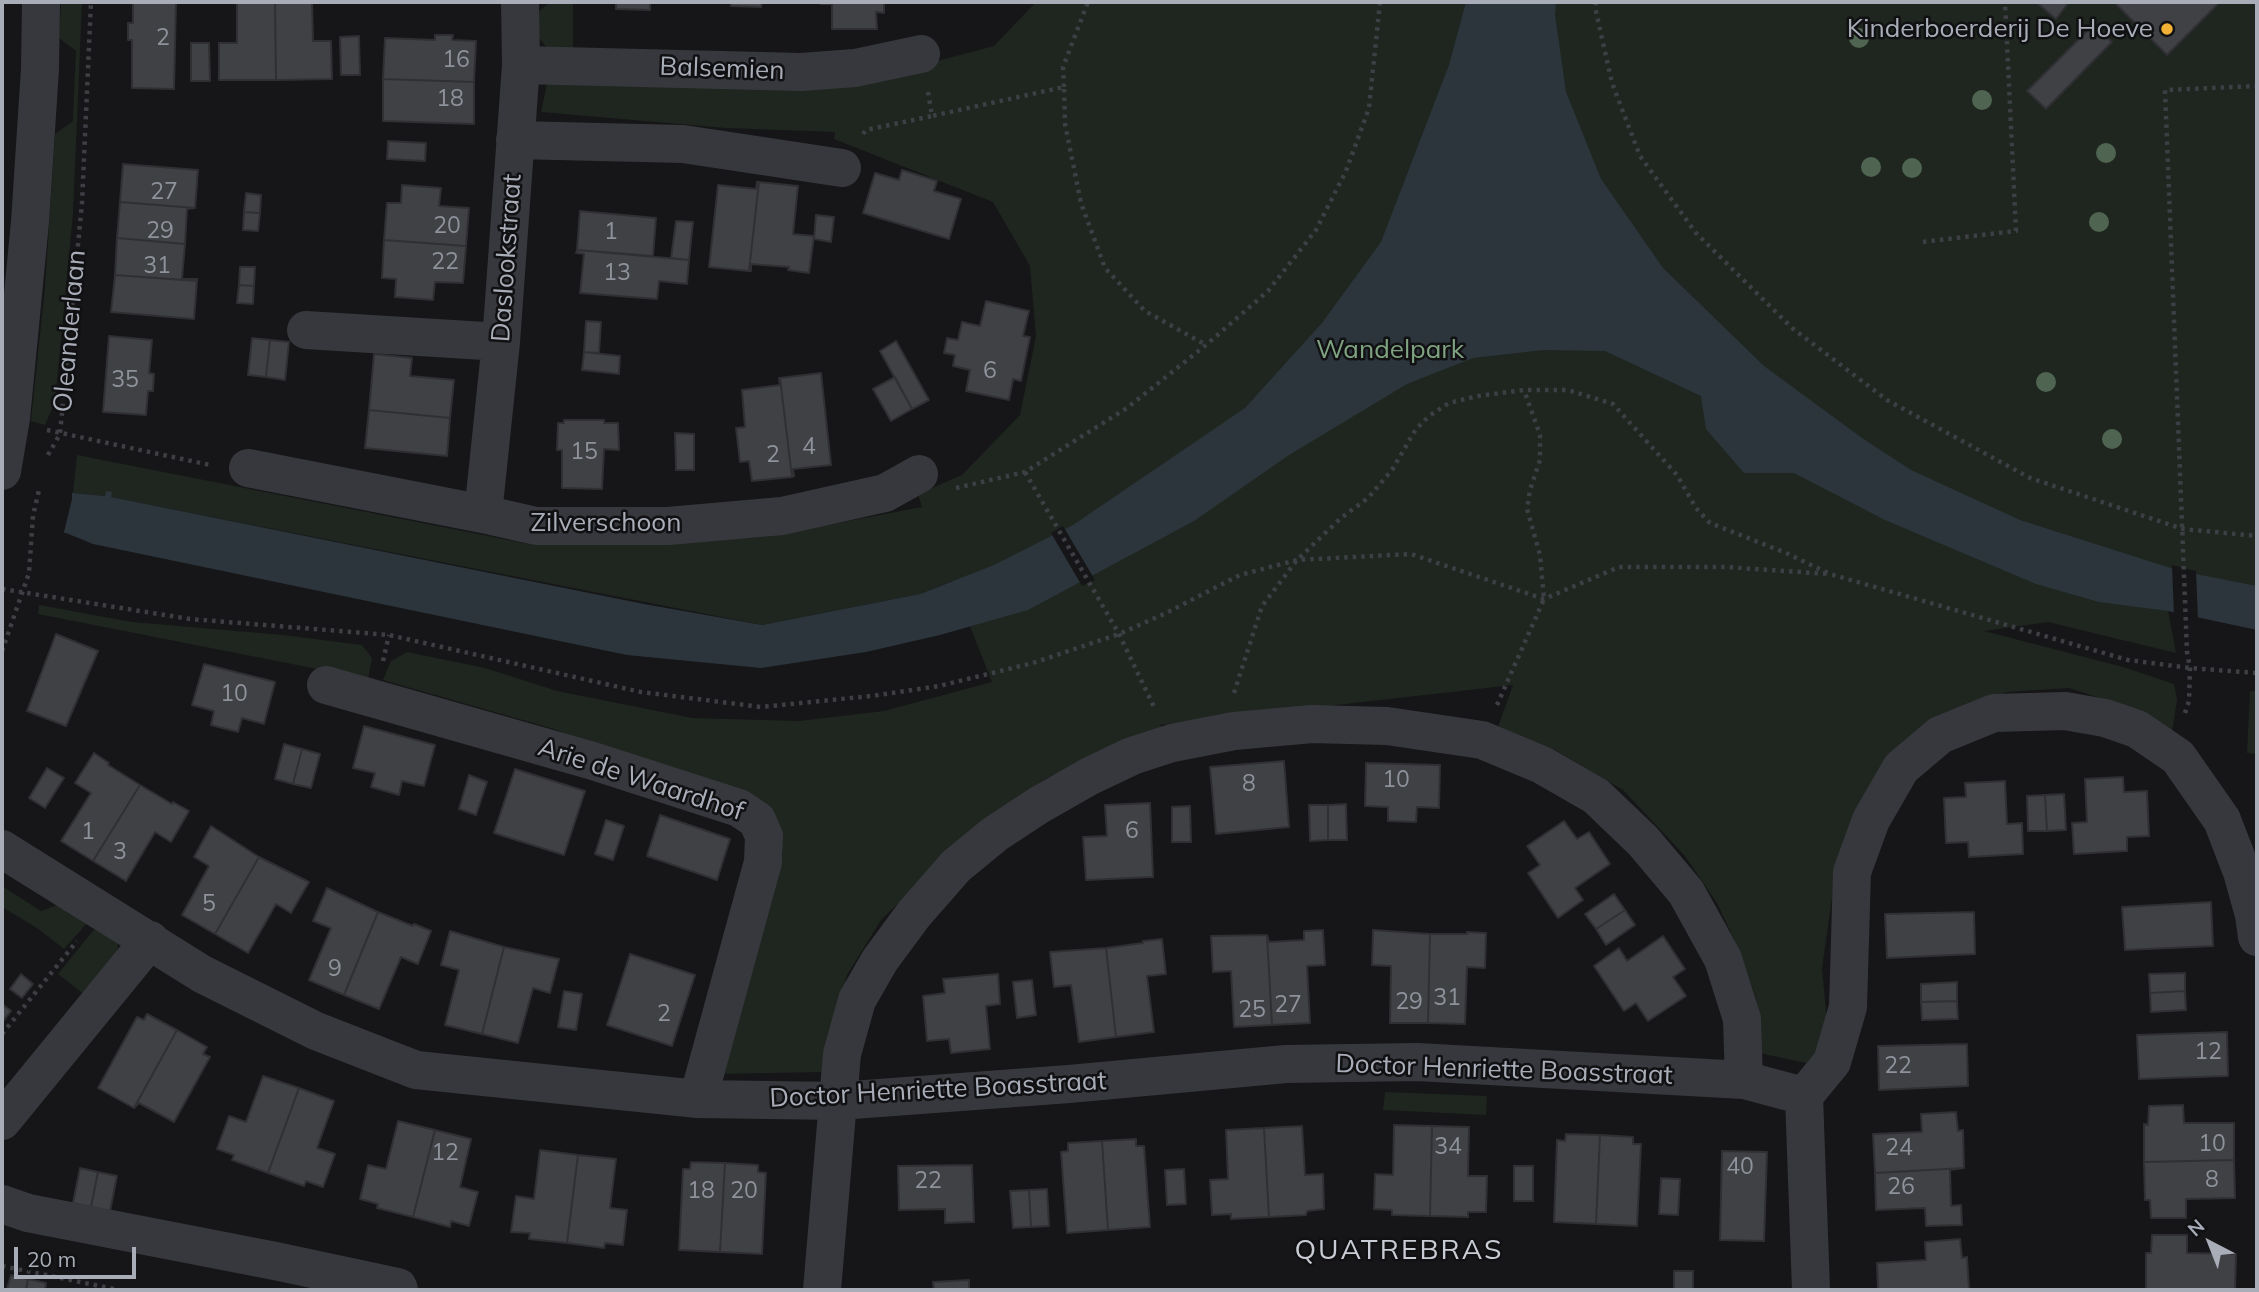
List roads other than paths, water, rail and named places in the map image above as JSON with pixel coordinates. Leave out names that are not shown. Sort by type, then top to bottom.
[{"type":"street","name":"Oleanderlaan","points":[[5,437],[30,222],[40,69],[41,2]]},
{"type":"street","name":"Daslookstraat","points":[[484,514],[502,342],[521,65],[520,2]]},
{"type":"street","name":"Balsemien","points":[[521,65],[801,72],[855,68],[921,54]]},
{"type":"street","points":[[515,140],[683,144],[842,168]]},
{"type":"street","points":[[306,330],[502,342]]},
{"type":"street","name":"Zilverschoon","points":[[248,468],[536,526],[668,526],[769,517],[885,492],[919,474]]},
{"type":"street","name":"Arie de Waardhof","points":[[326,685],[593,761],[739,808],[757,820],[764,836],[763,862],[698,1099]]},
{"type":"street","points":[[1811,1290],[1804,1096],[1832,1062],[1848,1007],[1852,872],[1871,820],[1901,768],[1940,734],[1994,713],[2065,711],[2105,718],[2137,729],[2178,757],[2222,820],[2242,872],[2257,937]]},
{"type":"street","points":[[822,1290],[842,1054],[857,1000],[880,960],[914,914],[956,866],[995,834],[1090,776],[1132,756],[1172,743],[1234,731],[1312,724],[1387,726],[1482,740],[1542,765],[1596,796],[1643,841],[1686,892],[1723,959],[1742,1019],[1744,1080]]},
{"type":"street","name":"Doctor Henriette Boasstraat","points":[[2,849],[202,974],[316,1031],[416,1070],[698,1099],[839,1101],[1299,1064],[1417,1062],[1744,1080],[1804,1096]]},
{"type":"street","points":[[2,1121],[149,940]]},
{"type":"street","points":[[2,1204],[28,1213],[275,1261],[398,1287],[399,1290]]},
{"type":"place","name":"Kinderboerderij De Hoeve","points":[[2167,29]]},
{"type":"district","name":"QUATREBRAS","points":[[1399,1251]]},
{"type":"park label","name":"Wandelpark","points":[[1390,350]]}]
